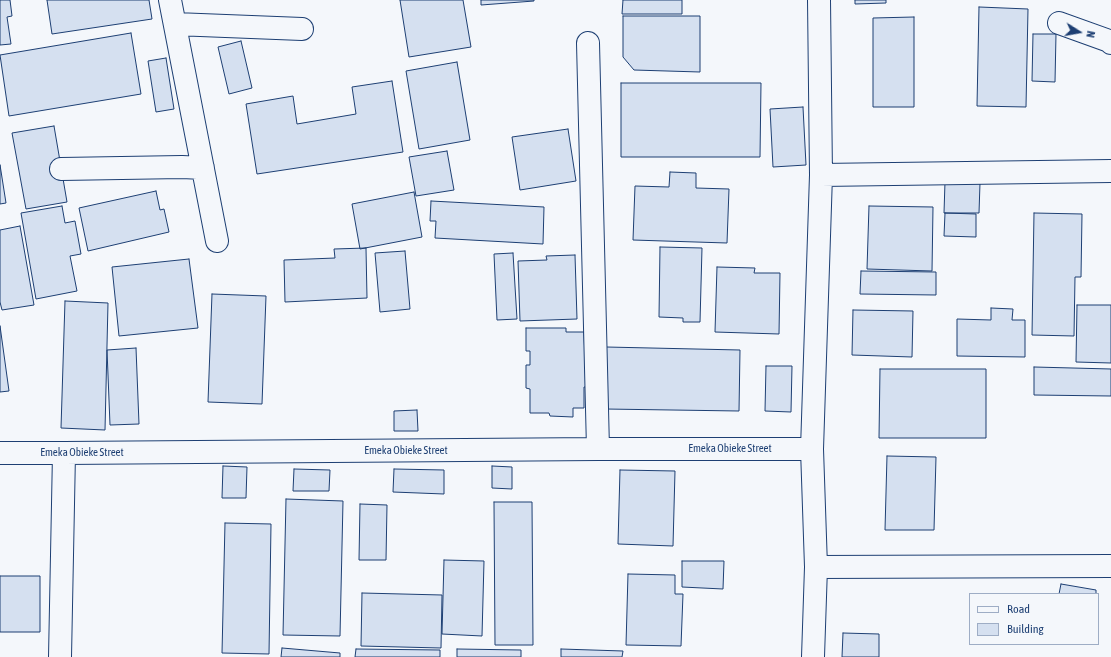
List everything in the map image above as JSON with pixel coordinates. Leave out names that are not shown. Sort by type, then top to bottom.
[{"type":"street","points":[[170,0],[217,241]]},
{"type":"street","points":[[813,657],[816,567],[812,449],[821,175],[819,0]]},
{"type":"street","points":[[1059,23],[1111,43]]},
{"type":"street","points":[[175,24],[302,30]]},
{"type":"street","points":[[588,43],[598,449]]},
{"type":"street","points":[[61,169],[203,168]]},
{"type":"street","points":[[821,175],[1111,171]]},
{"type":"street","name":"Emeka Obieke Street","points":[[0,453],[812,449]]},
{"type":"street","points":[[60,657],[64,453]]},
{"type":"street","points":[[816,567],[1111,566]]},
{"type":"building","points":[[0,0],[10,0],[12,16],[7,17],[11,44],[0,45]]},
{"type":"building","points":[[47,0],[149,0],[152,19],[52,34]]},
{"type":"building","points":[[400,0],[463,0],[471,47],[409,57]]},
{"type":"building","points":[[481,0],[534,0],[534,1],[481,5]]},
{"type":"building","points":[[623,0],[682,0],[682,14],[622,14]]},
{"type":"building","points":[[855,0],[886,0],[886,3],[855,4]]},
{"type":"building","points":[[979,7],[1028,9],[1026,107],[977,106]]},
{"type":"building","points":[[623,16],[700,16],[700,72],[634,70],[623,57]]},
{"type":"building","points":[[914,17],[914,107],[873,107],[873,18]]},
{"type":"building","points":[[131,33],[141,94],[9,116],[0,55]]},
{"type":"building","points":[[1033,34],[1056,34],[1055,82],[1032,81]]},
{"type":"building","points":[[241,41],[252,88],[229,94],[218,47]]},
{"type":"building","points":[[166,58],[174,109],[156,112],[148,61]]},
{"type":"building","points":[[457,62],[470,140],[419,149],[406,71]]},
{"type":"building","points":[[392,81],[403,152],[257,174],[246,104],[293,96],[297,124],[356,114],[352,87]]},
{"type":"building","points":[[621,83],[761,83],[760,157],[621,157]]},
{"type":"building","points":[[803,107],[806,165],[773,167],[770,109]]},
{"type":"building","points":[[54,126],[67,202],[26,209],[12,133]]},
{"type":"building","points":[[568,129],[576,181],[520,190],[512,137]]},
{"type":"building","points":[[447,151],[454,190],[416,196],[409,157]]},
{"type":"building","points":[[0,165],[6,203],[0,204]]},
{"type":"building","points":[[670,172],[696,173],[696,188],[729,189],[727,243],[633,240],[635,186],[669,187]]},
{"type":"building","points":[[945,182],[980,183],[979,213],[944,213]]},
{"type":"building","points":[[156,191],[160,210],[164,209],[169,232],[88,251],[79,208]]},
{"type":"building","points":[[414,192],[422,237],[360,249],[352,204]]},
{"type":"building","points":[[431,201],[544,207],[543,244],[435,238],[436,221],[430,221]]},
{"type":"building","points":[[62,206],[65,223],[75,221],[81,254],[70,256],[77,291],[36,299],[21,213]]},
{"type":"building","points":[[869,206],[933,207],[932,271],[867,269]]},
{"type":"building","points":[[945,213],[976,214],[976,237],[944,236]]},
{"type":"building","points":[[1034,213],[1082,214],[1081,277],[1075,277],[1074,336],[1032,335]]},
{"type":"building","points":[[20,226],[34,305],[2,310],[0,302],[0,230]]},
{"type":"building","points":[[660,247],[702,248],[700,322],[683,322],[683,318],[659,317]]},
{"type":"building","points":[[366,248],[367,298],[285,302],[284,260],[335,258],[334,249]]},
{"type":"building","points":[[405,251],[410,309],[380,312],[375,253]]},
{"type":"building","points":[[513,253],[517,319],[497,320],[494,254]]},
{"type":"building","points":[[575,255],[577,319],[520,321],[518,261],[547,260],[546,256]]},
{"type":"building","points":[[189,259],[198,328],[119,336],[112,267]]},
{"type":"building","points":[[717,267],[755,268],[754,273],[780,273],[779,334],[715,332]]},
{"type":"building","points":[[861,271],[936,272],[936,295],[860,294]]},
{"type":"building","points":[[212,294],[266,296],[262,404],[208,402]]},
{"type":"building","points":[[65,301],[108,303],[105,430],[61,428]]},
{"type":"building","points":[[1077,305],[1111,305],[1111,363],[1076,362]]},
{"type":"building","points":[[991,308],[1013,309],[1012,320],[1025,320],[1025,357],[957,356],[957,319],[991,320]]},
{"type":"building","points":[[853,310],[913,311],[912,357],[852,355]]},
{"type":"building","points":[[0,326],[9,391],[0,392]]},
{"type":"building","points":[[526,328],[566,328],[566,332],[584,332],[585,359],[590,359],[589,387],[584,387],[584,408],[573,408],[573,417],[550,416],[549,413],[530,413],[530,389],[526,388],[526,365],[530,365],[530,351],[526,351]]},
{"type":"building","points":[[606,347],[740,350],[739,411],[605,409]]},
{"type":"building","points":[[136,348],[139,424],[110,425],[107,350]]},
{"type":"building","points":[[766,366],[792,366],[791,412],[765,411]]},
{"type":"building","points":[[1034,367],[1111,369],[1111,396],[1034,395]]},
{"type":"building","points":[[880,369],[986,369],[986,438],[879,438]]},
{"type":"building","points":[[417,410],[418,431],[394,431],[394,411]]},
{"type":"building","points":[[887,456],[936,457],[934,530],[885,530]]},
{"type":"building","points":[[223,466],[247,467],[246,498],[222,498]]},
{"type":"building","points":[[492,466],[512,467],[512,489],[492,488]]},
{"type":"building","points":[[294,469],[330,470],[329,491],[293,491]]},
{"type":"building","points":[[394,469],[444,470],[444,494],[393,492]]},
{"type":"building","points":[[620,470],[675,471],[673,546],[618,544]]},
{"type":"building","points":[[286,499],[343,501],[340,636],[283,635]]},
{"type":"building","points":[[494,502],[532,502],[533,645],[495,645]]},
{"type":"building","points":[[360,504],[387,505],[386,560],[359,560]]},
{"type":"building","points":[[225,523],[271,524],[269,654],[222,653]]},
{"type":"building","points":[[444,560],[484,561],[482,636],[442,634]]},
{"type":"building","points":[[682,561],[724,561],[723,589],[682,587]]},
{"type":"building","points":[[628,574],[675,575],[675,594],[683,594],[681,646],[626,645]]},
{"type":"building","points":[[0,576],[40,576],[40,632],[0,632]]},
{"type":"building","points":[[1061,584],[1096,590],[1096,593],[1059,593]]},
{"type":"building","points":[[362,593],[442,595],[441,648],[361,646]]},
{"type":"building","points":[[843,633],[879,634],[879,657],[842,657]]},
{"type":"building","points":[[282,648],[340,653],[340,657],[281,657]]},
{"type":"building","points":[[356,649],[440,650],[440,657],[355,657]]},
{"type":"building","points":[[457,649],[521,650],[521,657],[457,657]]},
{"type":"building","points":[[561,649],[623,651],[622,657],[561,657]]}]
